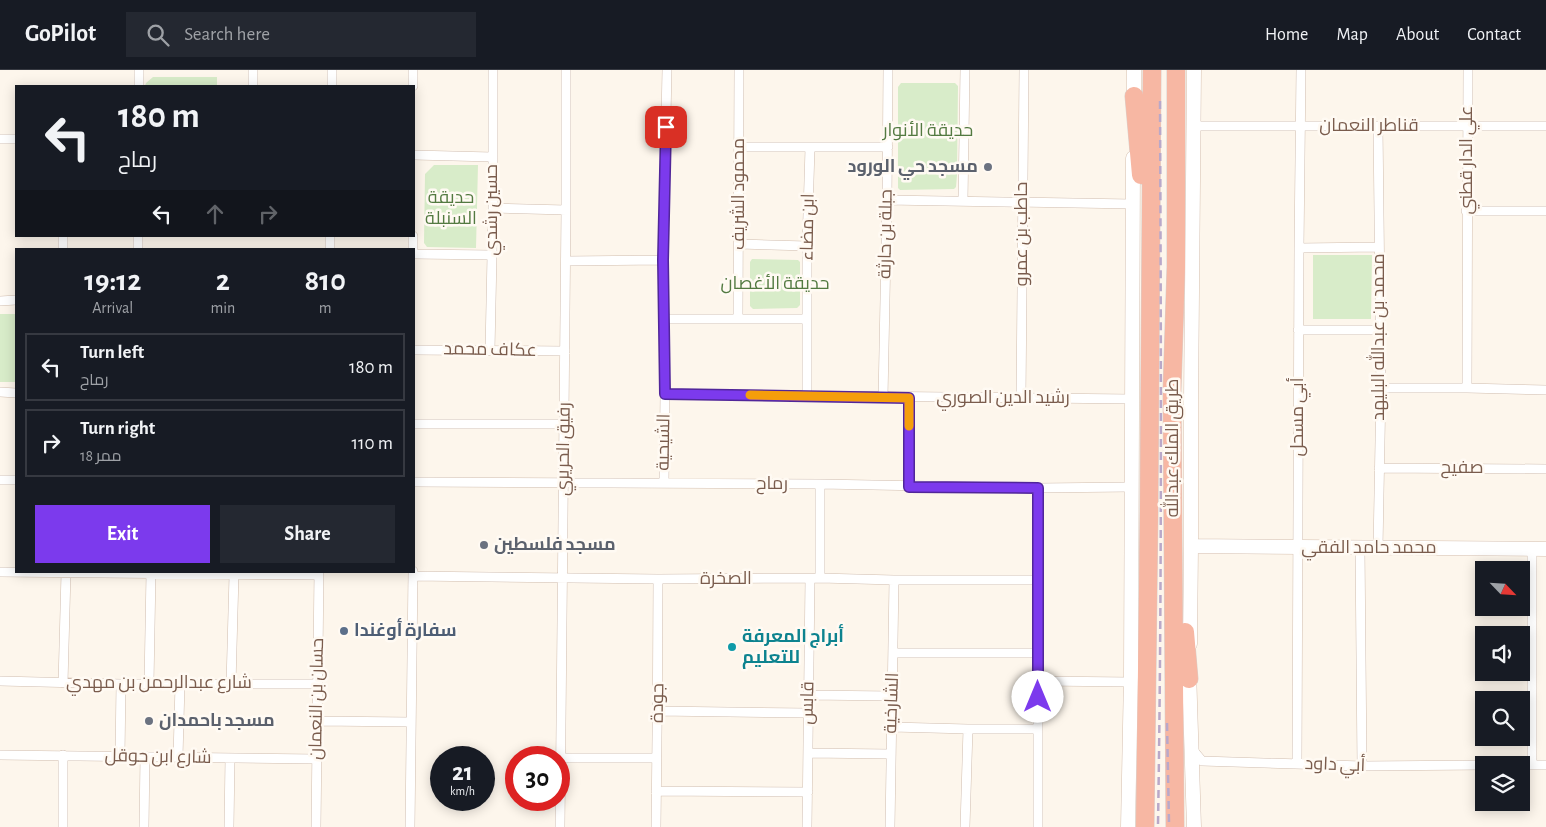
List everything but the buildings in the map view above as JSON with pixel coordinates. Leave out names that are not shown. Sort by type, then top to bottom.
[{"type":"highway","name":"طريق الملك عبدالله","points":[[1145,827],[1152,70]]},
{"type":"highway","name":"طريق الملك عبدالله","points":[[1175,827],[1172,390],[1176,267],[1176,70]]},
{"type":"highway","points":[[1134,96],[1142,182],[1144,240],[1150,274]]},
{"type":"highway","points":[[1174,506],[1189,679]]},
{"type":"main road","points":[[1128,827],[1131,679],[1134,70]]},
{"type":"main road","points":[[1194,70],[1189,679],[1194,827]]},
{"type":"main road","points":[[1176,267],[1192,149]]},
{"type":"main road","points":[[1131,679],[1142,555],[1149,511]]},
{"type":"main road","name":"محمد حامد الفقي","points":[[1191,546],[1546,549]]},
{"type":"street","points":[[139,85],[140,70]]},
{"type":"street","points":[[253,70],[253,85]]},
{"type":"street","points":[[332,70],[332,85]]},
{"type":"street","points":[[413,70],[413,85]]},
{"type":"street","name":"حسين رشدي","points":[[490,350],[493,70]]},
{"type":"street","name":"رفيق الحريري","points":[[561,746],[566,70]]},
{"type":"street","name":"الشيحية","points":[[664,483],[663,260],[667,70]]},
{"type":"street","name":"محمود الشريف","points":[[738,319],[739,70]]},
{"type":"street","name":"جبلة بن حارثة","points":[[883,398],[888,70]]},
{"type":"street","points":[[963,201],[965,70]]},
{"type":"street","name":"حاطب بن عمرو","points":[[1021,398],[1024,70]]},
{"type":"street","name":"أبي مسحل","points":[[1297,764],[1298,330],[1301,70]]},
{"type":"street","name":"علي الدار قطني","points":[[1467,388],[1466,127],[1468,70]]},
{"type":"street","name":"قناطر النعمان","points":[[1193,126],[1546,126]]},
{"type":"street","name":"محمد بن عبدالله البليهد","points":[[1378,126],[1381,388],[1378,548]]},
{"type":"street","points":[[0,139],[15,140]]},
{"type":"street","points":[[739,147],[888,147]]},
{"type":"street","name":"ابن مضاء","points":[[807,396],[807,246],[810,148]]},
{"type":"street","points":[[415,155],[492,157]]},
{"type":"street","points":[[887,200],[1132,204]]},
{"type":"street","points":[[493,208],[566,210]]},
{"type":"street","points":[[1466,211],[1546,211]]},
{"type":"street","points":[[739,244],[807,246]]},
{"type":"street","points":[[1299,248],[1379,247]]},
{"type":"street","points":[[415,254],[492,255]]},
{"type":"street","points":[[566,261],[663,260]]},
{"type":"street","points":[[0,300],[15,300]]},
{"type":"street","points":[[664,319],[808,320]]},
{"type":"street","points":[[1298,330],[1380,330]]},
{"type":"street","name":"عكاف محمد","points":[[415,350],[565,352]]},
{"type":"street","points":[[1381,388],[1546,390]]},
{"type":"street","points":[[0,392],[15,393]]},
{"type":"street","name":"رشيد الدين الصوري","points":[[665,394],[883,398],[1132,399]]},
{"type":"street","points":[[909,398],[909,487]]},
{"type":"street","points":[[415,424],[564,424]]},
{"type":"street","name":"صفيح","points":[[1379,468],[1546,469]]},
{"type":"street","points":[[0,480],[15,480]]},
{"type":"street","name":"رماح","points":[[415,482],[820,484],[1038,488],[1131,487]]},
{"type":"street","name":"قابس","points":[[807,827],[808,696],[820,484]]},
{"type":"street","points":[[1038,488],[1038,827]]},
{"type":"street","points":[[1360,548],[1362,766]]},
{"type":"street","points":[[1532,549],[1532,765],[1546,765]]},
{"type":"street","points":[[0,572],[15,572]]},
{"type":"street","points":[[63,683],[66,573]]},
{"type":"street","points":[[149,683],[151,573],[234,575],[319,573]]},
{"type":"street","name":"حسان بن النعمان","points":[[316,827],[319,573]]},
{"type":"street","points":[[410,827],[413,574]]},
{"type":"street","name":"الصخرة","points":[[413,574],[658,579],[1038,580]]},
{"type":"street","points":[[231,684],[234,575]]},
{"type":"street","name":"جودة","points":[[656,827],[658,579]]},
{"type":"street","name":"الشارخية","points":[[890,827],[894,580]]},
{"type":"street","points":[[893,653],[1039,653]]},
{"type":"street","points":[[1038,680],[1131,679]]},
{"type":"street","name":"شارع عبدالرحمن بن مهدي","points":[[0,681],[121,684],[317,684]]},
{"type":"street","points":[[120,756],[121,684]]},
{"type":"street","points":[[178,757],[180,684]]},
{"type":"street","points":[[808,696],[892,696]]},
{"type":"street","points":[[658,711],[808,714]]},
{"type":"street","points":[[318,721],[412,722]]},
{"type":"street","points":[[892,727],[1038,729]]},
{"type":"street","points":[[966,827],[968,729]]},
{"type":"street","name":"أبي داود","points":[[1192,749],[1202,761],[1362,766],[1475,765]]},
{"type":"street","points":[[808,753],[890,754]]},
{"type":"street","name":"شارع ابن حوقل","points":[[0,754],[317,759]]},
{"type":"street","points":[[63,755],[63,827]]},
{"type":"street","points":[[144,827],[145,756]]},
{"type":"street","points":[[229,827],[230,758]]},
{"type":"street","points":[[570,758],[656,758]]},
{"type":"street","points":[[656,791],[808,792]]},
{"type":"street","name":"رفيق الحريري","points":[[560,811],[560,827]]},
{"type":"green space","points":[[153,77],[217,77],[217,85],[145,85]]},
{"type":"green space","name":"حديقة الأنوار","points":[[901,83],[955,83],[958,86],[957,175],[956,187],[954,189],[900,190],[898,188],[898,87]]},
{"type":"green space","name":"حديقة السنبلة","points":[[434,165],[478,165],[476,248],[427,247],[424,243],[425,174]]},
{"type":"green space","points":[[1313,255],[1372,255],[1371,319],[1313,319]]},
{"type":"green space","name":"حديقة الأغصان","points":[[752,259],[798,260],[800,262],[800,305],[797,308],[753,309],[750,306],[750,262]]},
{"type":"green space","points":[[0,314],[15,314],[15,382],[0,382]]},
{"type":"railway","points":[[1158,824],[1161,552],[1160,97]]},
{"type":"railway","points":[[1167,723],[1169,823]]},
{"type":"slow traffic","points":[[750,395],[909,398],[909,426]]},
{"type":"place","name":"مسجد حي الورود","points":[[988,167]]},
{"type":"place","name":"مسجد فلسطين","points":[[484,545]]},
{"type":"place","name":"سفارة أوغندا","points":[[344,631]]},
{"type":"place","name":"أبراج المعرفة للتعليم","points":[[732,647]]},
{"type":"place","name":"مسجد باحمدان","points":[[149,721]]},
{"type":"route","points":[[666,127],[663,260],[665,394],[909,398],[909,487],[1038,488],[1038,697]]}]
